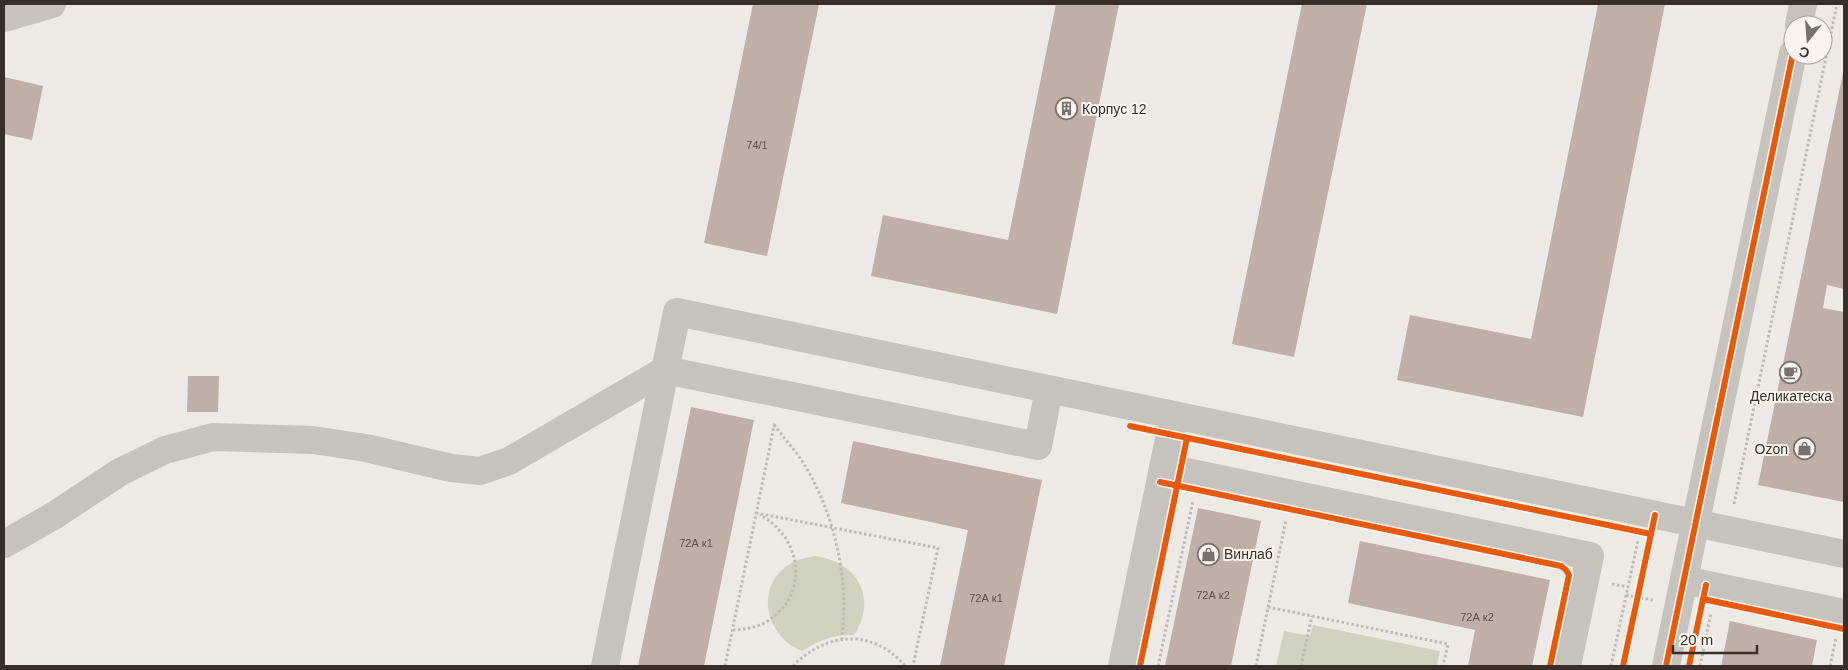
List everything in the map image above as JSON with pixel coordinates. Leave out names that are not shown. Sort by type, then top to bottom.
[{"type":"street","points":[[4,18],[52,4]]},
{"type":"street","points":[[1666,666],[1791,65]]},
{"type":"street","points":[[605,666],[677,312],[1844,554]]},
{"type":"street","points":[[4,544],[55,516],[120,472],[165,450],[213,437],[313,440],[366,448],[452,468],[480,471],[509,460],[665,370],[1038,446],[1050,389]]},
{"type":"street","points":[[1122,666],[1174,415]]},
{"type":"street","points":[[1163,467],[1590,556],[1567,666]]},
{"type":"street","points":[[1684,580],[1844,614]]},
{"type":"path","points":[[1728,530],[1838,4]]},
{"type":"path","points":[[725,666],[780,393]]},
{"type":"path","points":[[774,425],[803,464],[817,490],[832,527],[840,563],[844,601],[842,639]]},
{"type":"path","points":[[1158,666],[1198,474]]},
{"type":"path","points":[[1256,666],[1292,494]]},
{"type":"path","points":[[756,513],[938,548],[913,666]]},
{"type":"path","points":[[733,630],[750,629],[766,622],[779,612],[789,598],[795,582],[796,565],[788,540],[771,521],[756,513]]},
{"type":"path","points":[[1612,666],[1643,513]]},
{"type":"path","points":[[1700,666],[1716,587]]},
{"type":"path","points":[[1636,606],[1640,588]]},
{"type":"path","points":[[1268,607],[1448,644],[1443,666]]},
{"type":"path","points":[[1302,666],[1312,616]]},
{"type":"path","points":[[793,666],[805,654],[822,644],[842,639],[863,639],[882,646],[905,666]]},
{"type":"green space","points":[[815,556],[843,566],[853,574],[860,584],[864,595],[864,608],[861,621],[854,635],[827,638],[802,651],[780,635],[769,611],[768,598],[771,585],[778,574],[793,562]]},
{"type":"green space","points":[[1313,625],[1440,651],[1437,666],[1276,666],[1284,631],[1310,636]]},
{"type":"building","points":[[753,4],[819,4],[767,256],[704,243]]},
{"type":"building","name":"Корпус 12","points":[[1056,4],[1119,4],[1057,314],[871,276],[883,215],[1008,240]]},
{"type":"building","points":[[1302,4],[1367,4],[1294,357],[1232,344]]},
{"type":"building","points":[[1598,4],[1665,4],[1583,417],[1397,380],[1410,315],[1531,339]]},
{"type":"building","points":[[1843,73],[1844,289],[1827,285],[1823,308],[1844,312],[1844,502],[1758,485]]},
{"type":"building","points":[[4,77],[43,86],[32,140],[4,134]]},
{"type":"building","points":[[188,376],[219,376],[218,412],[187,412]]},
{"type":"building","points":[[691,407],[754,420],[704,666],[638,666]]},
{"type":"building","points":[[853,441],[1042,480],[1004,666],[940,666],[968,530],[841,503]]},
{"type":"building","points":[[1198,508],[1261,521],[1231,666],[1165,666]]},
{"type":"building","points":[[1360,541],[1550,580],[1532,666],[1468,666],[1475,630],[1348,603]]},
{"type":"building","points":[[1730,621],[1817,640],[1812,666],[1721,666]]},
{"type":"cycle path","points":[[1666,666],[1791,65]]},
{"type":"cycle path","points":[[1130,426],[1651,534]]},
{"type":"cycle path","points":[[1140,666],[1187,438]]},
{"type":"cycle path","points":[[1160,482],[1561,566],[1569,575],[1550,666]]},
{"type":"cycle path","points":[[1623,666],[1655,515]]},
{"type":"cycle path","points":[[1689,666],[1706,585]]},
{"type":"cycle path","points":[[1703,599],[1844,629]]},
{"type":"place","name":"Корпус 12","points":[[1066,109]]},
{"type":"place","name":"Деликатеска","points":[[1791,373]]},
{"type":"place","name":"Ozon","points":[[1804,449]]},
{"type":"place","name":"Винлаб","points":[[1208,554]]}]
